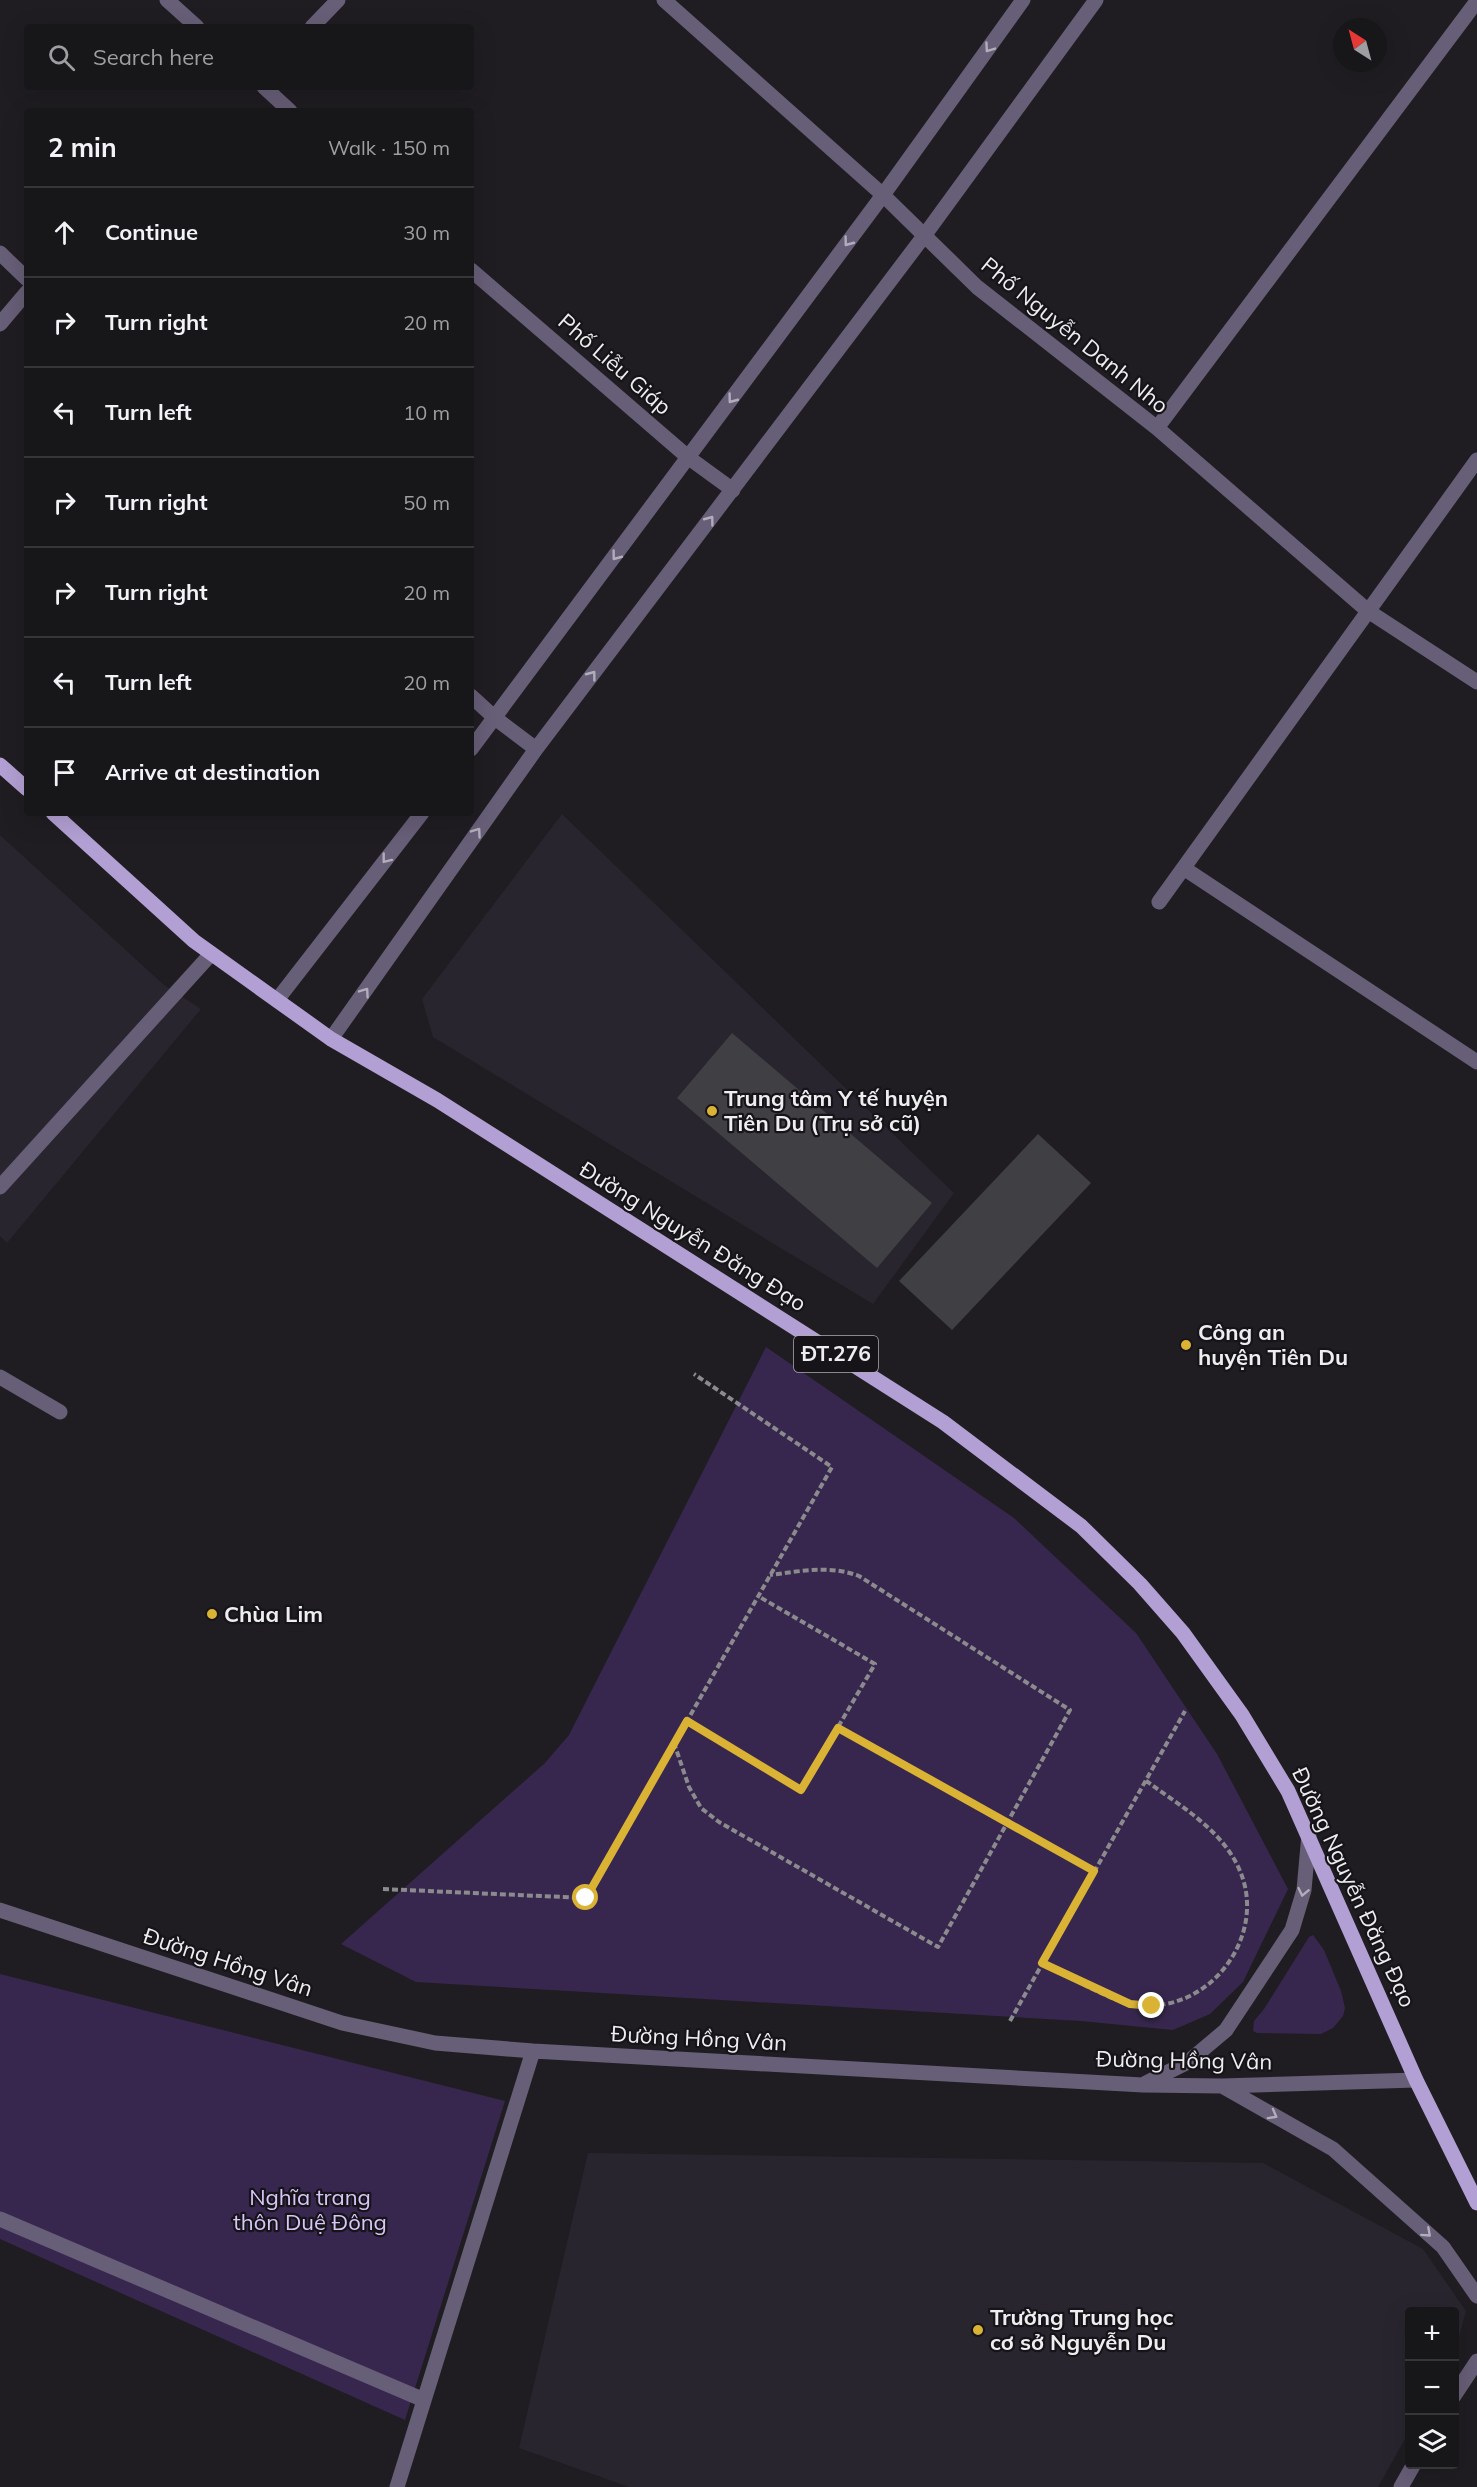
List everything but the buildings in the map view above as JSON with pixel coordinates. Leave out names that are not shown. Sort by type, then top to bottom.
[{"type":"main road","points":[[0,765],[24,786]]},
{"type":"main road","name":"Đường Nguyễn Đăng Đạo","points":[[56,816],[194,941],[331,1039],[437,1100],[943,1422],[1081,1526],[1140,1584],[1183,1633],[1242,1715],[1288,1791],[1416,2080],[1477,2203]]},
{"type":"street","points":[[167,0],[194,24]]},
{"type":"street","points":[[315,24],[338,0]]},
{"type":"street","name":"Phố Nguyễn Danh Nho","points":[[664,0],[883,195],[977,287],[1157,429],[1368,611],[1477,682]]},
{"type":"street","points":[[474,745],[883,195],[1023,0]]},
{"type":"street","points":[[331,1039],[536,749],[924,236],[1096,0]]},
{"type":"street","points":[[1157,429],[1477,1]]},
{"type":"street","points":[[267,90],[287,108]]},
{"type":"street","points":[[0,253],[24,276]]},
{"type":"street","name":"Phố Liễu Giáp","points":[[474,273],[689,458],[733,490]]},
{"type":"street","points":[[0,324],[24,296]]},
{"type":"street","points":[[1159,902],[1185,869],[1477,460]]},
{"type":"street","points":[[474,699],[536,749]]},
{"type":"street","points":[[277,1000],[420,816]]},
{"type":"street","points":[[1185,869],[1477,1062]]},
{"type":"street","points":[[0,1187],[211,954]]},
{"type":"street","points":[[0,1377],[60,1412]]},
{"type":"street","points":[[1143,2085],[1188,2062],[1226,2030],[1246,2000],[1292,1930],[1304,1890],[1309,1834]]},
{"type":"street","name":"Đường Hồng Vân","points":[[0,1910],[342,2023],[435,2043],[533,2051],[1143,2085],[1222,2086],[1416,2080]]},
{"type":"street","points":[[398,2487],[533,2051]]},
{"type":"street","points":[[1222,2086],[1333,2149],[1443,2247],[1477,2296]]},
{"type":"street","points":[[0,2219],[424,2400]]},
{"type":"street","points":[[1459,2390],[1477,2361]]},
{"type":"street","points":[[1401,2487],[1411,2469]]},
{"type":"path","points":[[382,1889],[586,1898],[832,1467],[694,1374]]},
{"type":"path","points":[[674,1743],[689,1787],[700,1808],[719,1822],[938,1947],[1070,1710],[859,1576],[844,1570],[822,1569],[770,1575]]},
{"type":"path","points":[[687,1721],[801,1790],[875,1664],[758,1596]]},
{"type":"path","points":[[1010,2021],[1185,1711]]},
{"type":"path","points":[[838,1728],[1094,1871]]},
{"type":"path","points":[[1042,1963],[1130,2004],[1152,2006],[1191,1997],[1224,1970],[1236,1951],[1244,1931],[1247,1908],[1240,1871],[1218,1837],[1196,1817],[1145,1780]]},
{"type":"shaded area","name":"Trung tâm Y tế huyện Tiên Du (Trụ sở cũ)","points":[[562,814],[954,1193],[873,1304],[433,1037],[422,999]]},
{"type":"shaded area","points":[[0,835],[164,985],[201,1009],[7,1243],[0,1236]]},
{"type":"shaded area","name":"Trường Trung học cơ sở Nguyễn Du","points":[[588,2153],[1263,2163],[1423,2249],[1466,2311],[1459,2337],[1459,2307],[1405,2307],[1405,2439],[1378,2487],[629,2487],[519,2448]]},
{"type":"green space","points":[[766,1347],[1014,1518],[1136,1633],[1217,1754],[1288,1889],[1243,1982],[1210,2014],[1173,2030],[1081,2021],[416,1982],[341,1944],[545,1763],[569,1735]]},
{"type":"green space","points":[[1313,1935],[1324,1950],[1341,1991],[1345,2008],[1343,2016],[1333,2028],[1321,2034],[1257,2033],[1253,2031],[1254,2021],[1309,1937]]},
{"type":"green space","name":"Nghĩa trang thôn Duệ Đông","points":[[0,1974],[505,2101],[405,2420],[0,2239]]},
{"type":"place","name":"Trung tâm Y tế huyện Tiên Du (Trụ sở cũ)","points":[[712,1111]]},
{"type":"place","name":"Công an huyện Tiên Du","points":[[1186,1345]]},
{"type":"place","name":"Chùa Lim","points":[[212,1614]]},
{"type":"place","name":"Trường Trung học cơ sở Nguyễn Du","points":[[978,2330]]},
{"type":"route","points":[[586,1898],[687,1721],[801,1790],[838,1728],[1094,1871],[1042,1963],[1130,2004],[1152,2006]]}]
